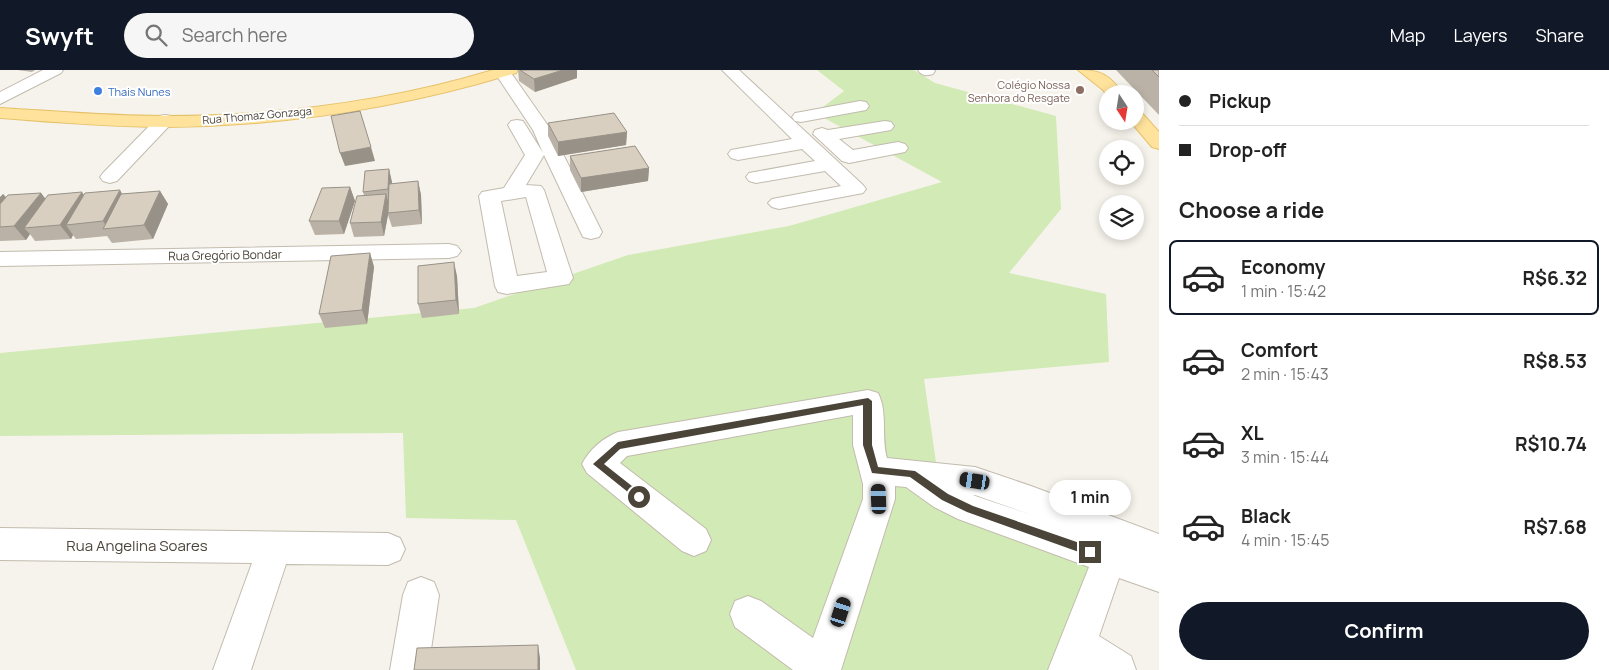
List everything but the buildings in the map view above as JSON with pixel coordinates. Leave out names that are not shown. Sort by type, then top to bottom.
[{"type":"main road","points":[[1086,70],[1106,85]]},
{"type":"main road","points":[[1102,70],[1108,76],[1111,85]]},
{"type":"main road","name":"Rua Thomaz Gonzaga","points":[[0,113],[164,120],[240,118],[352,106],[421,93],[501,73]]},
{"type":"main road","points":[[1144,126],[1159,143]]},
{"type":"street","points":[[0,99],[55,70]]},
{"type":"street","points":[[730,70],[816,139],[848,157],[898,148]]},
{"type":"street","points":[[746,70],[801,117],[831,164],[856,188],[779,203]]},
{"type":"street","points":[[501,73],[535,155],[511,193]]},
{"type":"street","points":[[501,73],[542,130],[591,232]]},
{"type":"street","points":[[801,117],[860,106]]},
{"type":"street","points":[[110,176],[164,120]]},
{"type":"street","points":[[738,154],[885,126]]},
{"type":"street","points":[[756,178],[831,164]]},
{"type":"street","name":"Rua Gregório Bondar","points":[[0,259],[450,251]]},
{"type":"street","points":[[0,276],[35,258]]},
{"type":"street","points":[[694,540],[598,464],[618,445],[868,401],[868,445],[878,484],[879,499],[822,668],[748,614]]},
{"type":"street","points":[[875,470],[975,481],[1001,489],[1159,550]]},
{"type":"street","points":[[912,474],[945,497],[970,509],[1159,574]]},
{"type":"street","name":"Rua Angelina Soares","points":[[0,544],[275,546],[388,549]]},
{"type":"street","points":[[232,670],[275,546]]},
{"type":"street","points":[[1104,572],[1072,657],[1117,670]]},
{"type":"street","points":[[409,670],[421,595]]},
{"type":"green space","points":[[817,70],[914,70],[935,83],[1056,116],[1061,209],[1009,273],[1106,294],[1109,362],[924,379],[937,469],[1107,536],[1053,670],[576,670],[516,520],[406,518],[403,433],[0,436],[0,353],[474,308],[628,255],[789,226],[942,182],[815,113],[844,91]]},
{"type":"place","name":"Colégio Nossa Senhora do Resgate","points":[[1080,90]]},
{"type":"place","name":"Thais Nunes","points":[[98,91]]},
{"type":"route","points":[[639,497],[598,464],[618,445],[868,401],[868,445],[870,458],[875,470],[912,474],[945,497],[970,509],[1090,552]]}]
